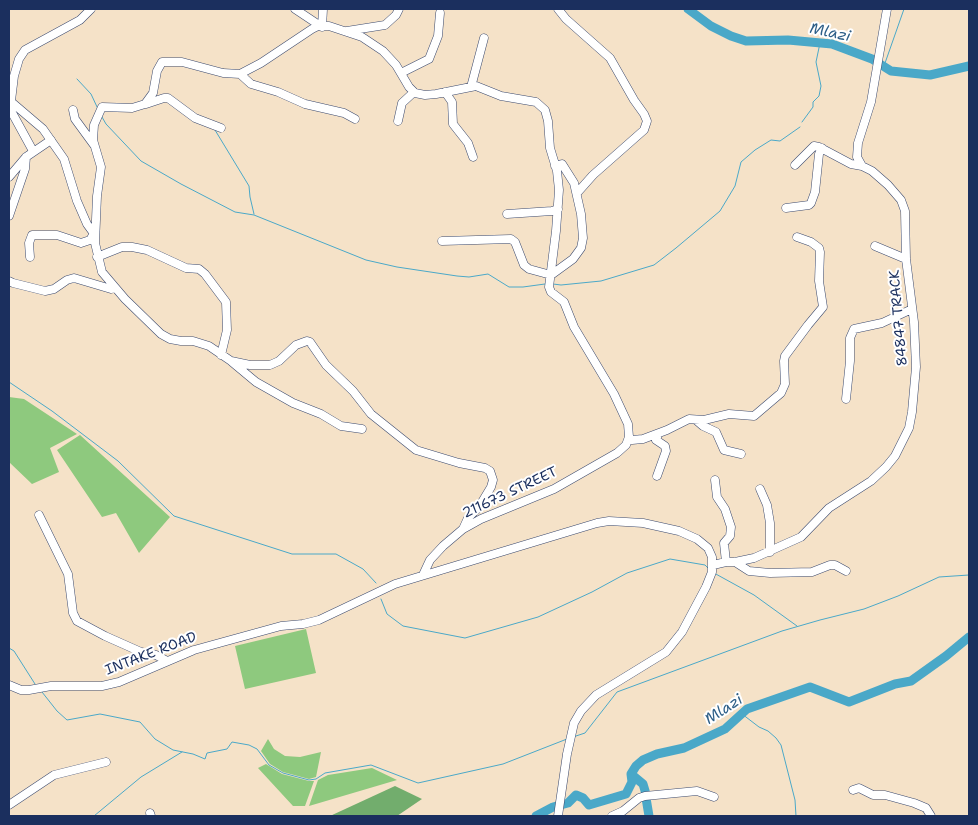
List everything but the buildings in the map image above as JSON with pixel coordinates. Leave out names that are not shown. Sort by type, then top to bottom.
[{"type":"street","points":[[33,151],[10,109],[14,76],[19,59],[25,50],[80,20],[91,9]]},
{"type":"street","points":[[295,9],[322,27]]},
{"type":"street","points":[[322,27],[323,9]]},
{"type":"street","points":[[347,31],[385,25],[396,15],[399,9]]},
{"type":"street","points":[[558,9],[590,42],[610,58],[647,121],[644,130],[593,175],[577,193]]},
{"type":"street","points":[[862,166],[857,157],[857,152],[872,102],[887,9]]},
{"type":"street","points":[[400,73],[430,59],[438,36],[440,13]]},
{"type":"street","points":[[145,104],[153,93],[157,71],[162,62],[182,62],[240,74],[261,63],[312,29],[318,26],[329,26],[362,37],[383,51],[390,57],[414,92],[430,95],[471,86],[480,87],[502,96],[532,100],[542,106],[547,116],[550,148],[559,190],[550,290],[564,302],[574,327],[614,394],[628,424],[629,437],[632,440],[658,434],[689,419],[704,420],[729,414],[750,417],[758,414],[784,389],[784,361],[787,353],[823,307],[819,281],[820,252],[811,242],[798,237]]},
{"type":"street","points":[[471,86],[484,38]]},
{"type":"street","points":[[240,74],[242,78],[251,84],[278,92],[305,104],[344,113],[355,118]]},
{"type":"street","points":[[398,121],[402,103],[414,92]]},
{"type":"street","points":[[445,92],[452,102],[453,124],[468,143],[473,157]]},
{"type":"street","points":[[221,128],[194,118],[168,98],[132,108],[102,107],[94,125],[94,145],[101,167],[94,235],[97,257],[102,272],[115,288],[161,334],[175,340],[193,341],[209,346],[256,382],[293,403],[321,414],[341,426],[362,429]]},
{"type":"street","points":[[10,100],[37,123],[66,163],[77,201],[94,235]]},
{"type":"street","points":[[73,110],[75,119],[94,145]]},
{"type":"street","points":[[9,177],[26,157],[51,140]]},
{"type":"street","points":[[786,208],[809,205],[811,203],[815,192],[819,154],[822,148],[813,146],[795,165]]},
{"type":"street","name":"84847 TRACK","points":[[713,564],[754,558],[801,537],[834,504],[871,481],[895,456],[909,428],[916,367],[906,258],[905,211],[901,200],[875,173],[862,166],[851,164],[822,148]]},
{"type":"street","points":[[9,216],[22,178],[26,157]]},
{"type":"street","points":[[551,275],[573,259],[582,244],[581,214],[577,193],[564,165],[561,163],[555,166]]},
{"type":"street","points":[[507,214],[552,211],[558,208]]},
{"type":"street","points":[[30,257],[29,243],[32,234],[57,234],[81,243],[90,240],[94,235]]},
{"type":"street","points":[[442,241],[511,239],[515,242],[524,265],[529,269],[551,275]]},
{"type":"street","points":[[875,246],[906,258]]},
{"type":"street","points":[[97,257],[122,247],[132,247],[147,250],[186,268],[199,269],[226,302],[227,330],[221,355]]},
{"type":"street","points":[[9,281],[13,284],[45,290],[54,288],[74,278],[111,289],[115,288]]},
{"type":"street","points":[[846,399],[850,338],[854,328],[882,323],[912,309]]},
{"type":"street","points":[[231,362],[250,365],[270,365],[279,361],[296,345],[307,341],[310,342],[326,365],[353,391],[371,414],[416,450],[459,463],[485,468],[490,471],[493,480],[492,487],[461,530],[430,560],[423,575]]},
{"type":"street","points":[[696,420],[703,426],[716,432],[724,450],[741,454]]},
{"type":"street","points":[[658,434],[656,440],[665,446],[666,451],[658,476]]},
{"type":"street","name":"211673 STREET","points":[[461,530],[489,515],[554,489],[617,453],[626,445],[629,437]]},
{"type":"street","points":[[715,480],[716,497],[724,509],[731,527],[730,536],[724,543],[726,562]]},
{"type":"street","points":[[760,489],[767,504],[770,522],[770,552]]},
{"type":"street","points":[[39,515],[66,568],[73,613],[77,621],[140,652],[156,655],[167,661]]},
{"type":"street","name":"INTAKE ROAD","points":[[9,685],[21,690],[51,686],[102,686],[136,675],[194,650],[281,626],[319,620],[395,584],[596,523],[609,521],[643,523],[686,534],[703,543],[712,557],[713,564]]},
{"type":"street","points":[[735,562],[749,571],[765,573],[812,572],[825,566],[835,565],[846,571]]},
{"type":"street","points":[[558,816],[567,754],[574,723],[581,711],[596,695],[660,656],[675,642],[689,621],[706,587],[713,564]]},
{"type":"street","points":[[9,805],[54,774],[106,762]]},
{"type":"street","points":[[853,790],[859,788],[873,795],[885,795],[922,806],[930,814]]},
{"type":"street","points":[[612,816],[645,796],[697,791],[714,797]]},
{"type":"green space","points":[[9,397],[24,399],[77,434],[50,448],[59,472],[32,484],[9,462]]},
{"type":"green space","points":[[80,435],[170,517],[139,553],[116,513],[102,517],[57,450]]},
{"type":"green space","points":[[306,629],[316,673],[245,689],[235,646]]},
{"type":"green space","points":[[268,739],[274,749],[285,756],[300,757],[321,752],[316,777],[309,779],[283,772],[270,764],[261,751]]},
{"type":"green space","points":[[266,764],[282,774],[314,781],[305,806],[293,806],[258,768]]},
{"type":"green space","points":[[372,768],[397,780],[309,806],[318,780],[328,775]]},
{"type":"green space","points":[[395,786],[422,799],[397,816],[330,816]]},
{"type":"waterway","name":"Mlazi","points":[[688,9],[711,26],[746,41],[788,40],[832,44],[872,59],[891,71],[930,75],[969,66]]},
{"type":"waterway","points":[[884,66],[904,9]]},
{"type":"waterway","points":[[802,122],[813,107],[813,102],[819,96],[821,86],[816,62],[820,43]]},
{"type":"waterway","points":[[77,79],[91,94],[98,109]]},
{"type":"waterway","points":[[102,117],[106,124],[141,161],[235,212],[254,215],[366,260],[397,267],[457,276],[469,277],[488,274],[509,287],[545,284]]},
{"type":"waterway","points":[[553,284],[601,281],[654,265],[720,211],[735,186],[741,162],[771,140],[780,141],[800,127]]},
{"type":"waterway","points":[[215,130],[249,186],[254,214]]},
{"type":"waterway","points":[[9,382],[52,411],[118,461],[174,516],[292,554],[336,554],[363,569],[376,583]]},
{"type":"waterway","points":[[381,599],[387,614],[403,626],[465,638],[538,617],[592,592],[627,573],[670,559],[705,565],[709,569]]},
{"type":"waterway","points":[[714,573],[754,595],[797,626]]},
{"type":"waterway","points":[[573,737],[585,733],[617,692],[782,631],[864,609],[939,577],[969,575]]},
{"type":"waterway","name":"Mlazi","points":[[536,816],[553,807],[568,803],[576,795],[583,798],[589,805],[626,794],[632,782],[631,774],[643,760],[657,754],[684,748],[725,729],[747,709],[810,687],[849,702],[895,684],[911,681],[969,637]]},
{"type":"waterway","points":[[9,648],[14,651],[35,684]]},
{"type":"waterway","points":[[42,692],[67,720],[100,714],[140,722],[155,739],[173,750],[193,754],[205,759],[207,753],[227,749],[232,742],[249,745],[257,749],[269,765],[283,773],[309,780],[316,779],[325,773],[371,765],[418,783],[503,764],[567,739]]},
{"type":"waterway","points":[[742,714],[759,727],[768,731],[781,745],[795,800],[796,816]]},
{"type":"waterway","points":[[94,816],[141,777],[182,752]]},
{"type":"waterway","points":[[631,774],[643,784],[646,794]]},
{"type":"waterway","points":[[646,798],[649,816]]}]
